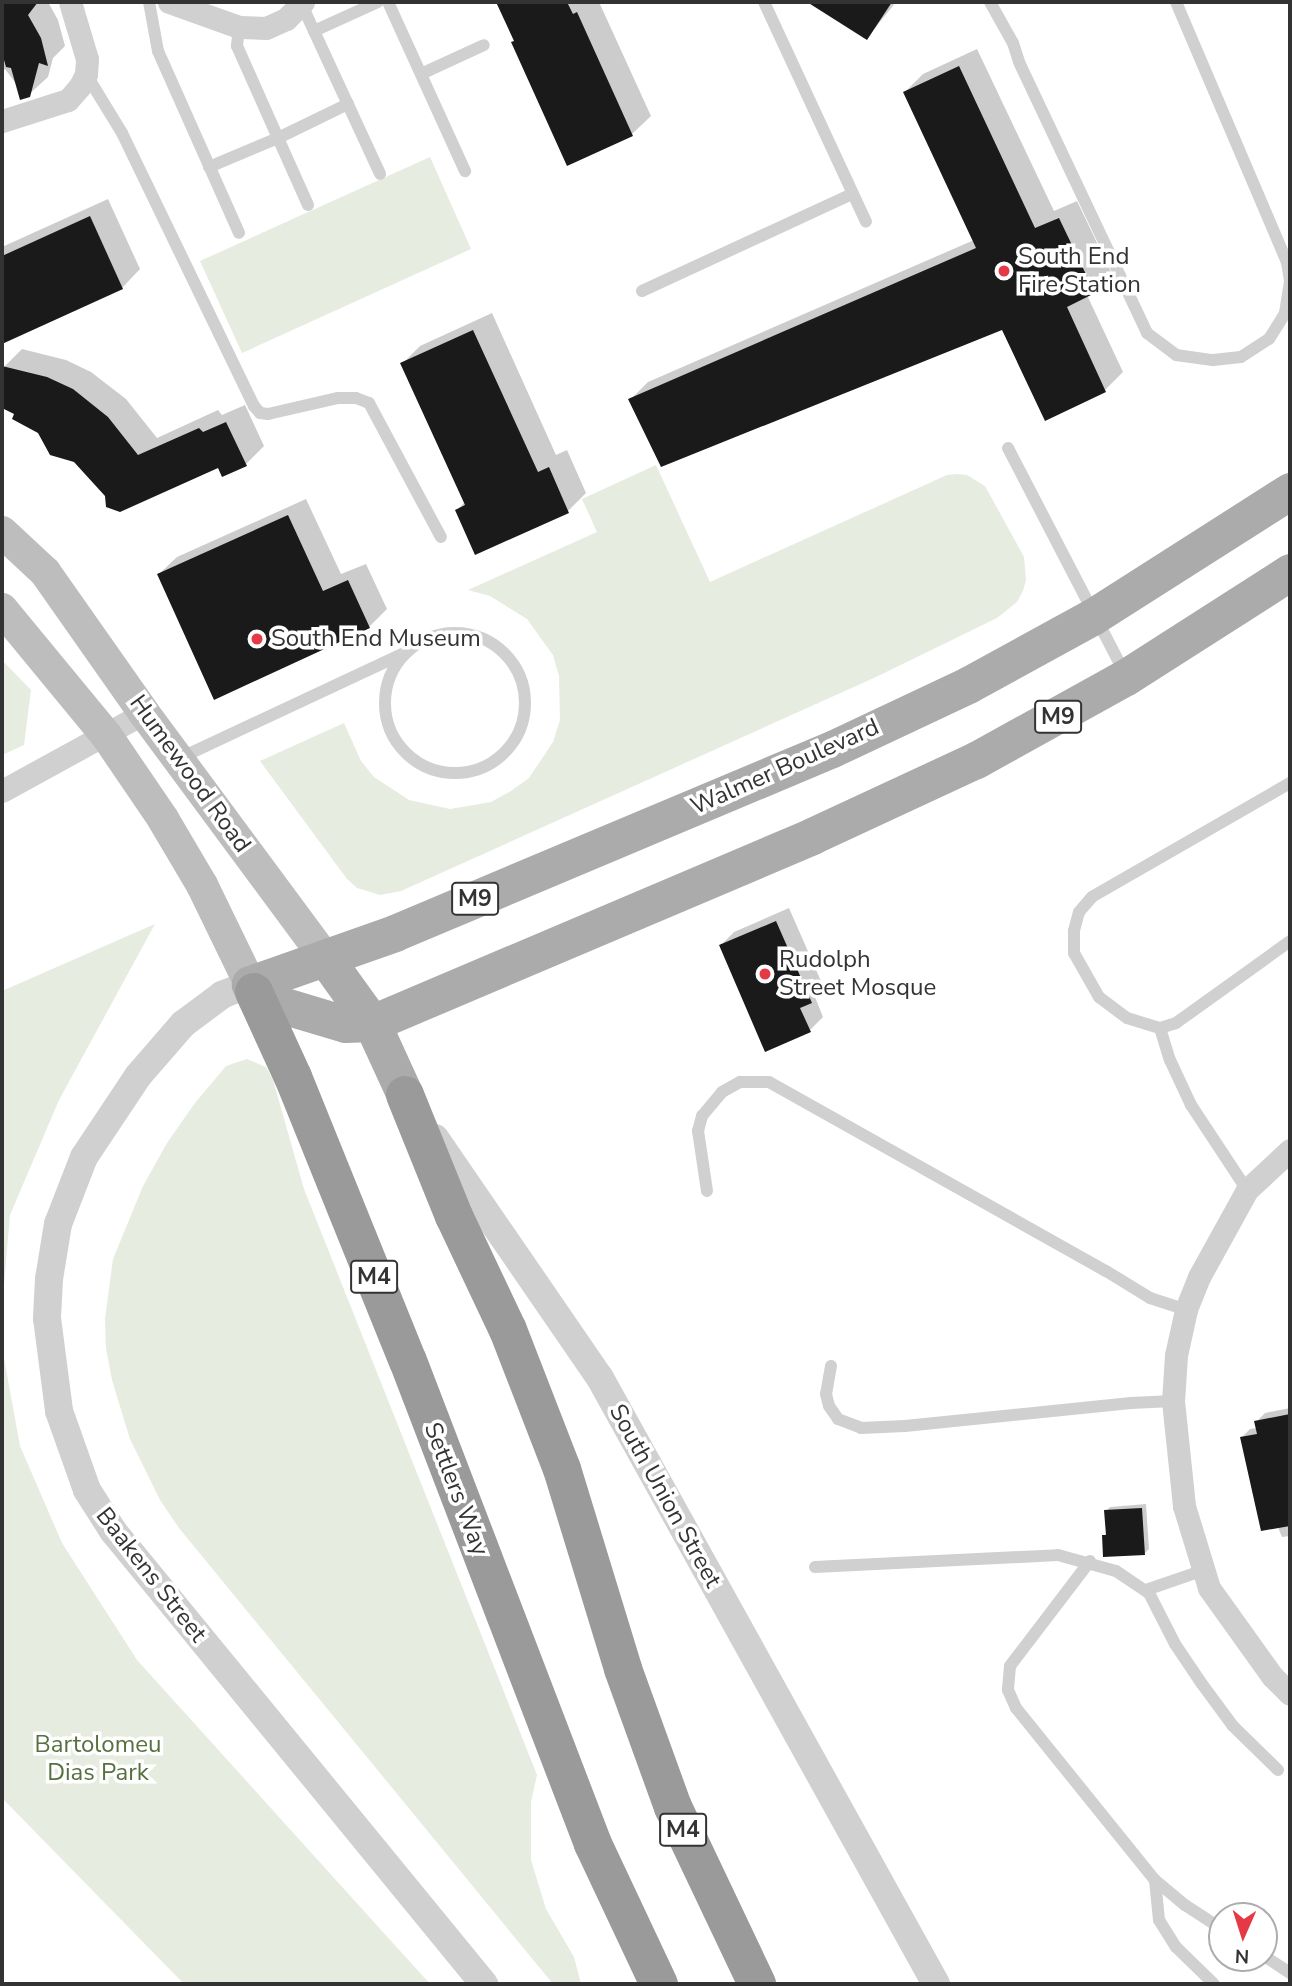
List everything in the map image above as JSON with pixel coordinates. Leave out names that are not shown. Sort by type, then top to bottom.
[{"type":"highway","name":"Settlers Way","points":[[252,988],[293,1077],[408,1361],[593,1844],[659,1984]]},
{"type":"highway","name":"M4","points":[[405,1096],[454,1216],[508,1330],[562,1469],[623,1669],[673,1807],[757,1984]]},
{"type":"main road","name":"Walmer Boulevard","points":[[252,988],[832,749],[968,685],[1092,617],[1290,491]]},
{"type":"main road","name":"Humewood Road","points":[[2,532],[46,572],[144,713],[372,1023]]},
{"type":"main road","name":"M9","points":[[252,988],[268,1001],[345,1024],[372,1023],[812,836],[976,760],[1126,677],[1290,572]]},
{"type":"main road","name":"Humewood Road","points":[[2,609],[106,735],[163,819],[195,874],[252,988]]},
{"type":"main road","name":"South Union Street","points":[[372,1023],[405,1096]]},
{"type":"street","points":[[2,121],[68,100],[86,74],[82,36],[70,2]]},
{"type":"street","points":[[169,2],[239,27],[266,28],[297,9]]},
{"type":"street","points":[[2,791],[144,713]]},
{"type":"street","name":"Baakens Street","points":[[252,988],[222,995],[183,1024],[138,1076],[84,1157],[58,1224],[49,1279],[47,1318],[59,1411],[87,1490],[113,1531],[484,1984]]},
{"type":"street","name":"South Union Street","points":[[405,1096],[600,1378],[936,1984]]},
{"type":"street","points":[[1290,1150],[1247,1190],[1216,1244],[1186,1310],[1176,1355],[1173,1401],[1184,1506],[1209,1588],[1272,1676],[1290,1694]]},
{"type":"lane","points":[[149,2],[158,51],[239,233]]},
{"type":"lane","points":[[314,31],[378,2]]},
{"type":"lane","points":[[388,2],[465,170]]},
{"type":"lane","points":[[764,2],[866,222]]},
{"type":"lane","points":[[990,2],[1013,43],[1019,62],[1147,333],[1177,355],[1213,360],[1241,357],[1269,339],[1285,313],[1290,282],[1287,262],[1176,2]]},
{"type":"lane","points":[[297,9],[314,31],[380,174]]},
{"type":"lane","points":[[239,27],[237,46],[308,205]]},
{"type":"lane","points":[[421,74],[484,45]]},
{"type":"lane","points":[[86,74],[122,133],[254,406],[260,412],[268,414],[338,398],[356,398],[369,403],[442,537]]},
{"type":"lane","points":[[209,167],[348,104]]},
{"type":"lane","points":[[642,291],[852,194]]},
{"type":"lane","points":[[1008,448],[1092,617],[1126,677]]},
{"type":"lane","points":[[178,759],[404,653],[435,634],[472,634],[505,652],[523,684],[524,720],[506,752],[474,771],[437,771],[405,753],[386,722],[386,685],[404,653]]},
{"type":"lane","points":[[1290,783],[1092,897],[1079,912],[1074,931],[1074,953],[1099,997],[1127,1018],[1160,1028],[1176,1023],[1290,941]]},
{"type":"lane","points":[[1160,1028],[1170,1060],[1191,1105],[1247,1190]]},
{"type":"lane","points":[[707,1191],[698,1132],[702,1116],[722,1092],[740,1082],[769,1082],[1150,1298],[1186,1310]]},
{"type":"lane","points":[[831,1366],[826,1394],[829,1406],[838,1419],[861,1428],[905,1426],[1131,1402],[1173,1401]]},
{"type":"lane","points":[[815,1567],[1058,1555],[1090,1561],[1116,1571],[1146,1590],[1175,1644],[1202,1685],[1233,1726],[1278,1770]]},
{"type":"lane","points":[[1090,1561],[1010,1666],[1008,1690],[1016,1708],[1155,1880],[1208,1920]]},
{"type":"lane","points":[[1146,1590],[1204,1570]]},
{"type":"lane","points":[[1155,1880],[1159,1920],[1176,1947],[1214,1984]]},
{"type":"green space","points":[[430,157],[471,249],[242,353],[200,261]]},
{"type":"green space","points":[[656,465],[710,582],[947,475],[957,474],[967,475],[985,486],[1024,557],[1026,580],[1023,591],[1017,602],[997,618],[876,677],[401,891],[380,895],[357,888],[347,879],[260,761],[344,723],[361,761],[374,777],[409,800],[450,809],[491,802],[529,778],[553,742],[560,720],[559,676],[553,655],[527,619],[490,596],[468,590],[597,532],[582,499]]},
{"type":"green space","points":[[2,660],[31,690],[24,745],[2,755]]},
{"type":"green space","points":[[155,924],[59,1100],[10,1215],[2,1308],[2,991]]},
{"type":"green space","points":[[247,1059],[266,1067],[273,1080],[304,1189],[537,1775],[531,1802],[531,1860],[546,1909],[574,1957],[581,1984],[553,1984],[179,1528],[160,1500],[130,1439],[112,1380],[106,1348],[105,1319],[113,1259],[143,1186],[167,1143],[195,1103],[226,1066]]},
{"type":"green space","name":"Bartolomeu Dias Park","points":[[2,1347],[20,1446],[62,1543],[137,1660],[430,1984],[184,1984],[2,1798]]},
{"type":"building","points":[[2,2],[38,2],[28,15],[41,38],[48,66],[39,63],[30,97],[20,100],[11,68],[6,67],[2,53]]},
{"type":"building","points":[[496,2],[567,2],[573,14],[577,12],[633,136],[567,166],[511,42],[514,41]]},
{"type":"building","points":[[807,2],[892,2],[867,40]]},
{"type":"building","name":"South End Fire Station","points":[[959,66],[1035,228],[1059,218],[1095,293],[1067,307],[1106,392],[1045,421],[1002,330],[661,467],[628,399],[976,248],[903,92]]},
{"type":"building","points":[[90,216],[123,289],[2,344],[2,256]]},
{"type":"building","points":[[473,330],[538,472],[549,467],[569,513],[475,555],[455,510],[465,505],[400,363]]},
{"type":"building","points":[[2,366],[47,377],[73,389],[108,417],[138,455],[199,428],[203,432],[226,422],[247,466],[222,477],[218,468],[120,512],[106,507],[105,496],[74,462],[50,455],[38,433],[12,419],[14,414],[2,408]]},
{"type":"building","points":[[288,515],[323,591],[348,580],[370,628],[214,700],[157,574]]},
{"type":"building","name":"Rudolph Street Mosque","points":[[776,921],[812,1003],[800,1008],[811,1032],[765,1052],[719,945]]},
{"type":"building","points":[[1290,1414],[1290,1526],[1261,1531],[1240,1437],[1257,1434],[1254,1421]]},
{"type":"building","points":[[1142,1508],[1145,1555],[1103,1557],[1102,1535],[1106,1535],[1104,1510]]},
{"type":"place","name":"South End Fire Station","points":[[1004,271]]},
{"type":"place","name":"South End Museum","points":[[257,639]]},
{"type":"place","name":"Rudolph Street Mosque","points":[[765,974]]}]
